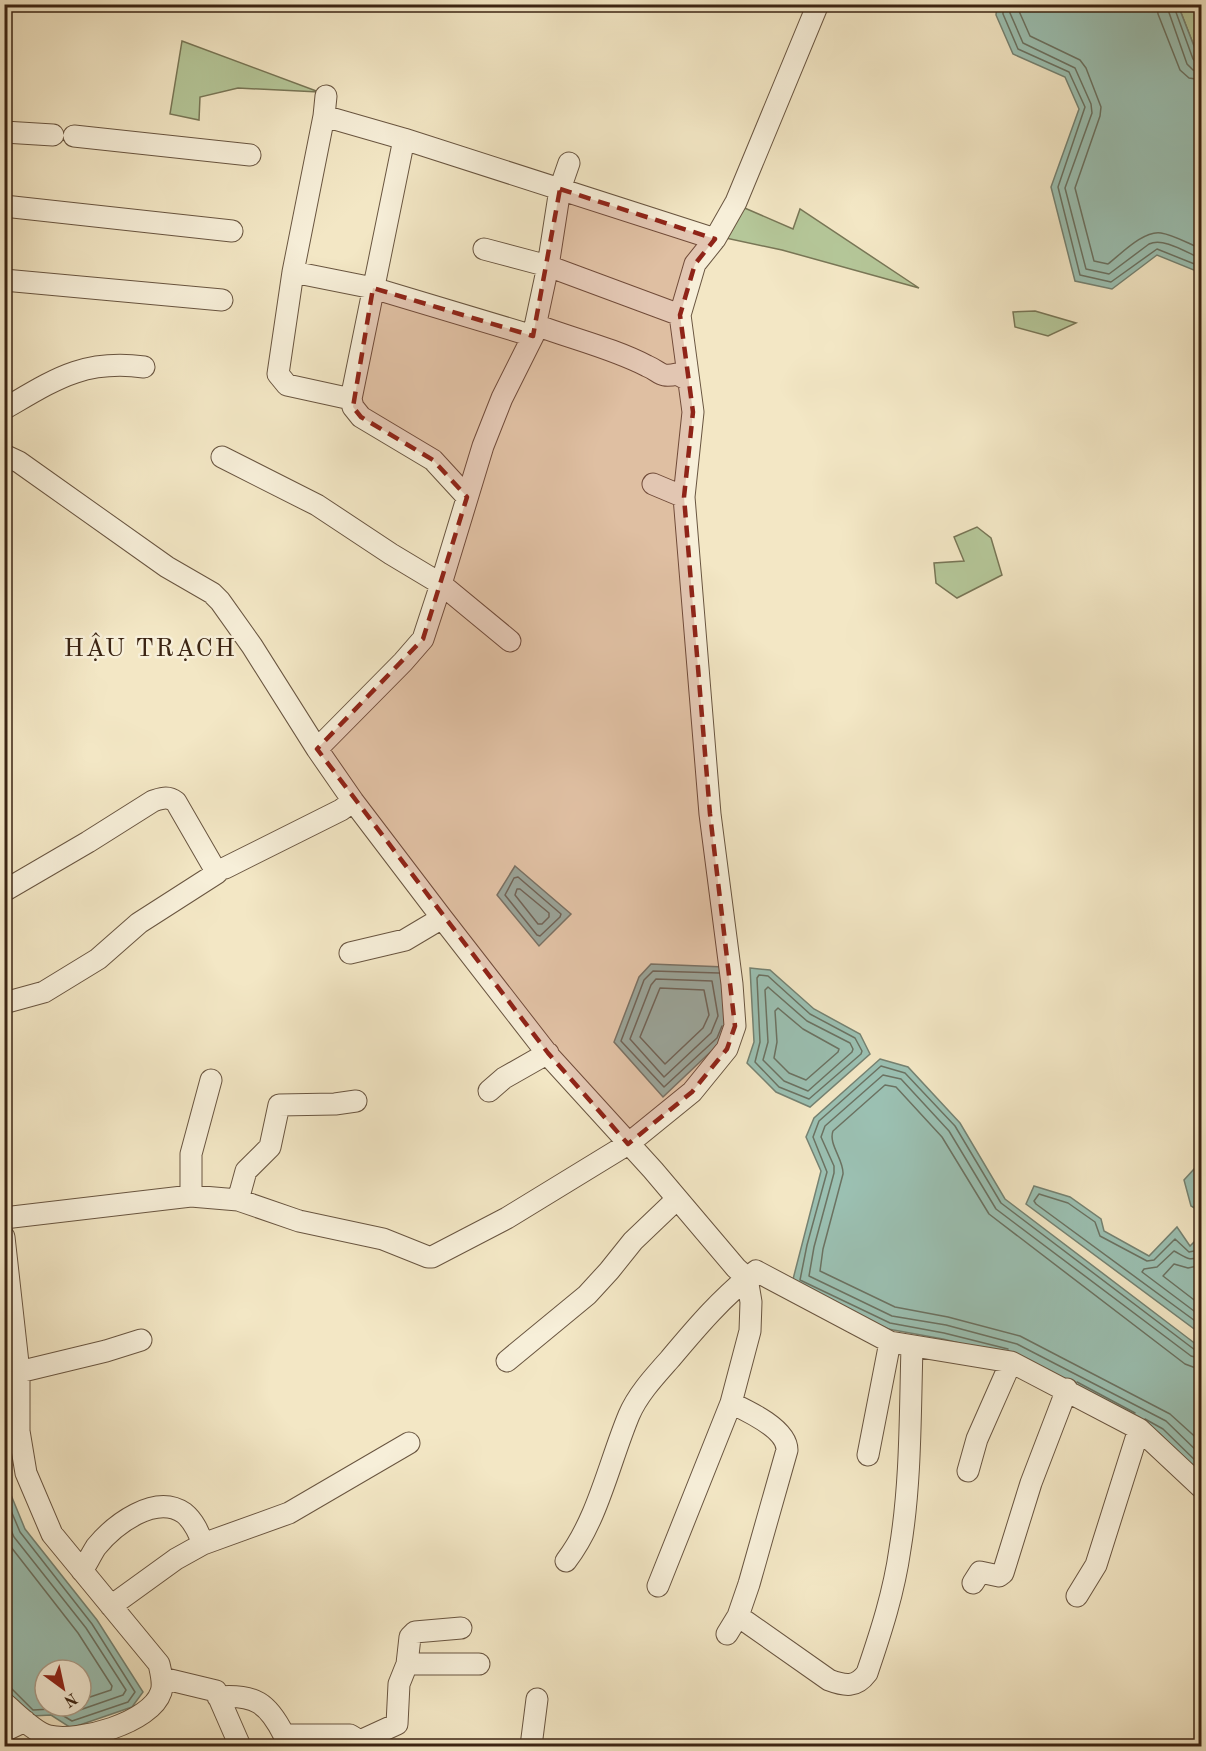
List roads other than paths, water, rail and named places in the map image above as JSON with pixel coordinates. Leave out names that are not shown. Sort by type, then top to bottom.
[{"type":"street","points":[[4,1218],[191,1196],[238,1200],[299,1221],[383,1239],[432,1257],[507,1218],[628,1144],[692,1092],[727,1049],[735,1026],[732,984],[710,814],[684,497],[693,412],[680,315],[695,264],[715,239],[736,201],[818,4]]},
{"type":"street","points":[[351,399],[287,385],[281,379],[278,368],[293,272],[325,106],[404,139],[715,239]]},
{"type":"street","points":[[4,132],[53,135]]},
{"type":"street","points":[[74,136],[250,155]]},
{"type":"street","points":[[404,139],[351,399],[353,407],[361,417],[433,460],[467,497]]},
{"type":"street","points":[[316,749],[417,648],[423,639],[494,416],[534,331],[548,266],[560,189],[569,163]]},
{"type":"street","points":[[4,206],[232,231]]},
{"type":"street","points":[[484,249],[548,266],[680,315]]},
{"type":"street","points":[[293,272],[373,288],[620,354],[666,377],[677,374],[688,380]]},
{"type":"street","points":[[4,280],[222,300]]},
{"type":"street","points":[[4,410],[54,380],[82,369],[129,365],[144,367]]},
{"type":"street","points":[[4,454],[19,462],[167,567],[212,593],[252,646],[316,749],[441,918],[548,1053],[747,1278],[751,1302],[750,1332],[731,1403],[658,1586]]},
{"type":"street","points":[[222,457],[317,505],[441,584],[510,641]]},
{"type":"street","points":[[653,484],[684,497]]},
{"type":"street","points":[[4,891],[153,801],[165,797],[176,802],[217,873],[139,923],[98,959],[44,992],[4,1003]]},
{"type":"street","points":[[225,868],[341,810],[353,801]]},
{"type":"street","points":[[350,952],[405,940],[441,918]]},
{"type":"street","points":[[489,1091],[504,1078],[548,1053]]},
{"type":"street","points":[[191,1196],[191,1154],[211,1080]]},
{"type":"street","points":[[238,1200],[246,1172],[270,1147],[279,1105],[335,1104],[356,1101]]},
{"type":"street","points":[[507,1360],[587,1294],[633,1241],[677,1199]]},
{"type":"street","points":[[4,1237],[19,1372],[12,1431],[26,1473],[52,1534],[159,1664],[162,1678],[161,1692],[154,1704],[131,1720],[100,1732],[51,1741],[4,1703]]},
{"type":"street","points":[[566,1562],[585,1528],[605,1483],[612,1457],[630,1412],[691,1334],[756,1271],[890,1342],[1011,1362],[1067,1389],[1140,1430],[1202,1488]]},
{"type":"street","points":[[19,1372],[141,1340]]},
{"type":"street","points":[[868,1455],[890,1342]]},
{"type":"street","points":[[738,1616],[829,1680],[845,1686],[853,1685],[862,1680],[867,1673],[885,1620],[900,1549],[907,1488],[912,1347]]},
{"type":"street","points":[[968,1471],[977,1439],[1011,1362]]},
{"type":"street","points":[[973,1583],[980,1572],[999,1576],[1004,1573],[1031,1483],[1067,1389]]},
{"type":"street","points":[[727,1634],[738,1616],[782,1470],[787,1444],[779,1432],[753,1414],[731,1403]]},
{"type":"street","points":[[1077,1596],[1096,1565],[1140,1430]]},
{"type":"street","points":[[111,1606],[176,1559],[203,1544],[289,1513],[409,1443]]},
{"type":"street","points":[[82,1571],[97,1547],[112,1531],[132,1516],[159,1506],[175,1509],[184,1514],[198,1531],[203,1544]]},
{"type":"street","points":[[218,1697],[245,1696],[263,1704],[274,1717],[284,1735],[350,1735],[362,1744],[397,1724],[399,1684],[406,1664],[410,1637],[415,1632],[461,1628]]},
{"type":"street","points":[[406,1664],[479,1664]]},
{"type":"street","points":[[162,1678],[216,1691],[240,1746]]},
{"type":"street","points":[[531,1746],[537,1699]]},
{"type":"street","points":[[4,1731],[25,1721]]},
{"type":"water","points":[[997,5],[1178,5],[1201,64],[1201,273],[1157,255],[1112,289],[1075,281],[1051,187],[1079,109],[1065,77],[1013,54],[996,15]]},
{"type":"water","points":[[515,866],[571,914],[539,946],[497,895]]},
{"type":"water","points":[[651,964],[725,967],[732,1019],[722,1041],[663,1097],[614,1042],[639,977]]},
{"type":"water","points":[[750,968],[770,970],[814,1009],[860,1034],[870,1054],[810,1107],[776,1092],[747,1063],[754,1042]]},
{"type":"water","points":[[880,1059],[908,1067],[960,1123],[1005,1199],[1201,1348],[1201,1475],[1159,1433],[1011,1356],[943,1339],[888,1329],[792,1283],[821,1171],[806,1137],[814,1118]]},
{"type":"water","points":[[1195,1168],[1201,1171],[1201,1212],[1191,1206],[1184,1180]]},
{"type":"water","points":[[1034,1186],[1070,1197],[1101,1219],[1104,1231],[1149,1256],[1177,1227],[1190,1246],[1201,1235],[1201,1334],[1026,1204]]},
{"type":"water","points":[[4,1478],[25,1529],[97,1620],[143,1692],[132,1707],[71,1728],[56,1718],[93,1718],[93,1658],[33,1658],[32,1716],[5,1690]]},
{"type":"district","name":"HẬU TRẠCH","points":[[150,649]]}]
